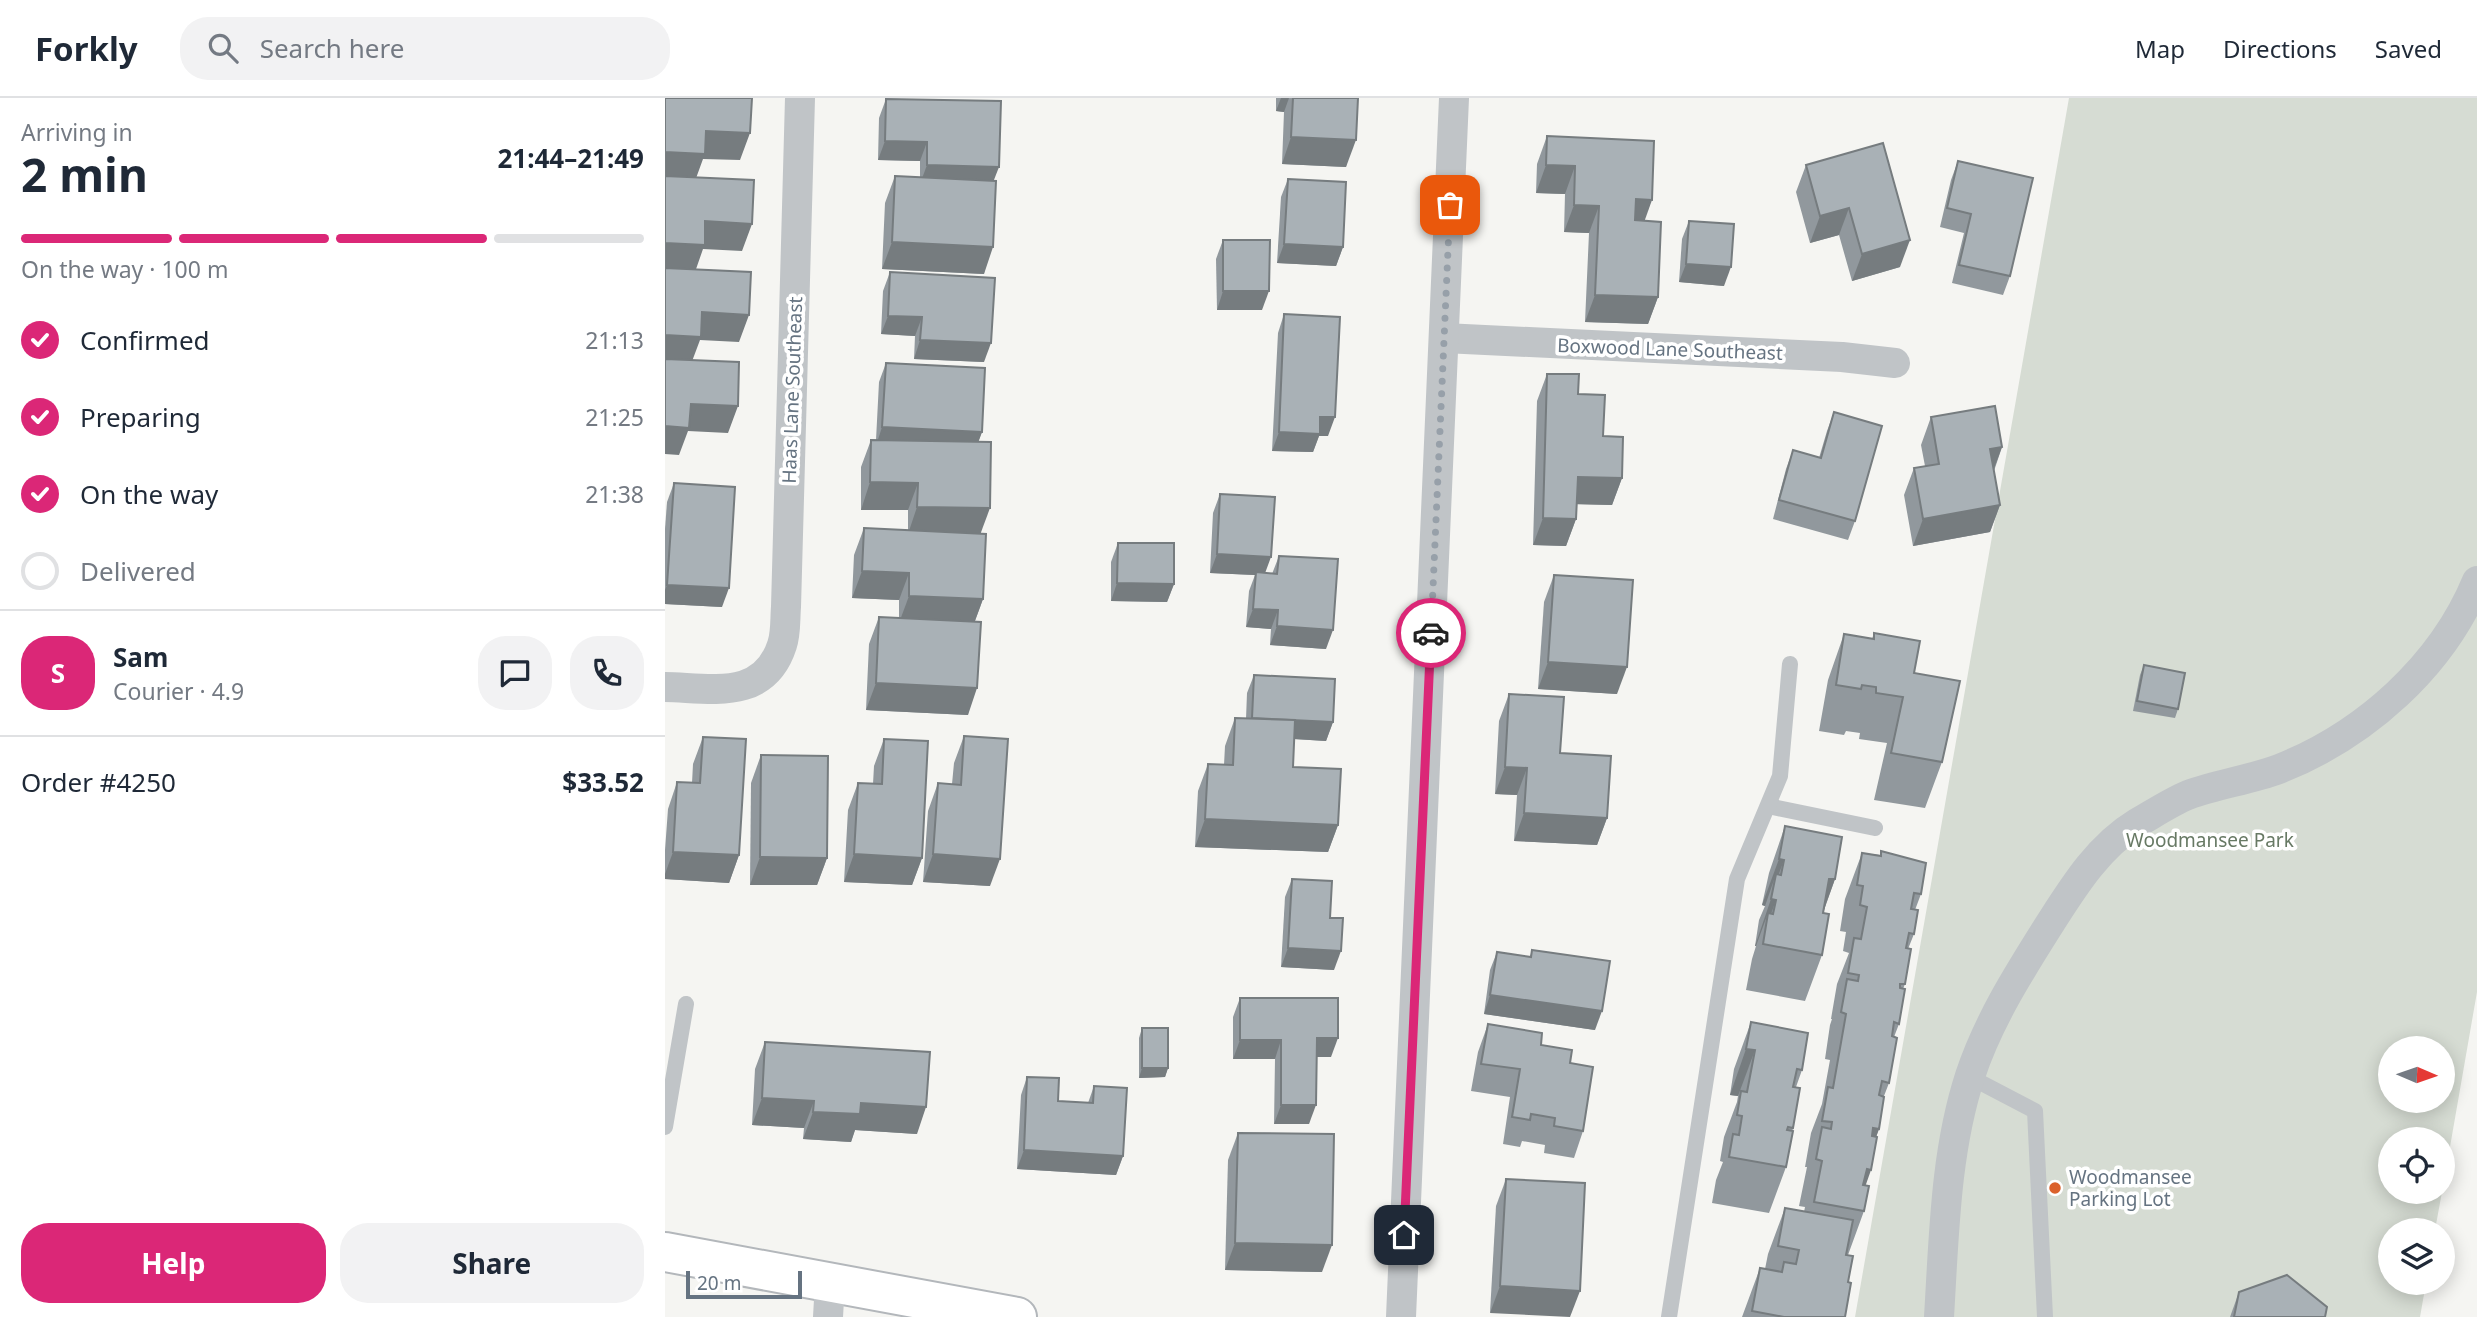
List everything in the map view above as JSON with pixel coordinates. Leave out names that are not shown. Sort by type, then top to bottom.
[{"type":"main road","points":[[665,1252],[829,1300],[1017,1317]]},
{"type":"street","name":"Haas Lane Southeast","points":[[665,687],[745,686],[765,677],[782,645],[786,607],[800,98]]},
{"type":"street","points":[[1401,1317],[1454,98]]},
{"type":"street","name":"Boxwood Lane Southeast","points":[[1444,338],[1842,357],[1895,363]]},
{"type":"street","points":[[1939,1317],[1952,1156],[1970,1077],[2001,1004],[2072,889],[2106,848],[2134,825],[2187,796],[2278,769],[2339,739],[2419,673],[2453,628],[2477,581]]},
{"type":"lane","points":[[1668,1317],[1737,879],[1780,776],[1790,664]]},
{"type":"lane","points":[[1768,806],[1875,828]]},
{"type":"lane","points":[[665,1127],[686,1004]]},
{"type":"lane","points":[[1970,1077],[2035,1111],[2045,1317]]},
{"type":"green space","name":"Woodmansee Park","points":[[2069,98],[2477,98],[2477,992],[2453,1127],[2378,1127],[2378,1204],[2440,1204],[2437,1218],[2378,1218],[2378,1295],[2424,1295],[2420,1317],[1855,1317]]},
{"type":"building","points":[[665,98],[752,98],[750,133],[706,131],[705,154],[665,152]]},
{"type":"building","points":[[1293,98],[1358,98],[1356,140],[1291,137]]},
{"type":"building","points":[[886,99],[1001,101],[999,167],[927,165],[927,142],[885,141]]},
{"type":"building","points":[[1547,136],[1654,141],[1652,200],[1636,199],[1635,220],[1661,222],[1658,297],[1595,295],[1599,206],[1574,205],[1575,166],[1546,165]]},
{"type":"building","points":[[1883,143],[1910,240],[1862,254],[1849,208],[1820,216],[1806,165]]},
{"type":"building","points":[[1958,161],[2033,178],[2010,276],[1959,265],[1971,214],[1947,208]]},
{"type":"building","points":[[665,176],[754,180],[752,224],[705,221],[705,245],[665,243]]},
{"type":"building","points":[[895,176],[996,181],[993,247],[892,242]]},
{"type":"building","points":[[1288,179],[1346,182],[1343,247],[1284,244]]},
{"type":"building","points":[[1689,221],[1734,224],[1731,267],[1686,264]]},
{"type":"building","points":[[1223,240],[1270,240],[1269,291],[1223,291]]},
{"type":"building","points":[[665,268],[751,272],[749,315],[702,312],[701,337],[665,335]]},
{"type":"building","points":[[890,272],[995,278],[991,343],[920,340],[922,317],[888,316]]},
{"type":"building","points":[[1284,314],[1340,317],[1335,417],[1320,417],[1320,434],[1279,432]]},
{"type":"building","points":[[665,359],[739,362],[738,406],[691,404],[689,428],[665,426]]},
{"type":"building","points":[[886,363],[985,368],[982,432],[882,427]]},
{"type":"building","points":[[1547,374],[1579,374],[1578,394],[1605,395],[1603,436],[1623,437],[1622,478],[1578,477],[1576,519],[1543,518]]},
{"type":"building","points":[[1995,406],[2002,447],[1990,449],[2000,505],[1923,519],[1914,468],[1939,464],[1931,417]]},
{"type":"building","points":[[1834,412],[1882,426],[1855,521],[1779,500],[1793,450],[1821,458]]},
{"type":"building","points":[[871,440],[991,442],[990,508],[917,507],[918,483],[870,482]]},
{"type":"building","points":[[674,483],[735,487],[729,588],[667,585]]},
{"type":"building","points":[[1220,494],[1275,497],[1271,557],[1217,554]]},
{"type":"building","points":[[864,528],[986,534],[983,599],[909,596],[909,573],[862,571]]},
{"type":"building","points":[[1118,543],[1174,543],[1174,584],[1117,583]]},
{"type":"building","points":[[1279,556],[1338,559],[1333,630],[1277,626],[1278,610],[1253,609],[1256,572],[1277,574]]},
{"type":"building","points":[[1554,575],[1633,580],[1627,667],[1548,662]]},
{"type":"building","points":[[879,617],[981,622],[977,688],[876,683]]},
{"type":"building","points":[[1874,633],[1920,641],[1914,673],[1960,681],[1942,762],[1891,753],[1903,697],[1876,693],[1876,687],[1862,685],[1861,689],[1836,685],[1844,634],[1874,639]]},
{"type":"building","points":[[2144,665],[2185,673],[2178,709],[2137,701]]},
{"type":"building","points":[[1254,675],[1335,679],[1333,722],[1252,718]]},
{"type":"building","points":[[1509,694],[1564,697],[1560,753],[1611,756],[1607,818],[1524,813],[1527,768],[1505,767]]},
{"type":"building","points":[[1235,718],[1295,720],[1293,767],[1341,769],[1338,825],[1205,819],[1208,764],[1233,765]]},
{"type":"building","points":[[964,736],[1008,739],[1000,859],[933,854],[938,783],[961,785]]},
{"type":"building","points":[[703,737],[746,739],[739,855],[673,852],[677,782],[700,783]]},
{"type":"building","points":[[884,739],[928,741],[922,858],[854,854],[858,783],[882,784]]},
{"type":"building","points":[[761,755],[828,756],[827,858],[760,857]]},
{"type":"building","points":[[1785,826],[1842,837],[1835,879],[1829,879],[1823,913],[1829,914],[1822,955],[1763,944],[1768,913],[1773,914],[1776,900],[1771,899],[1776,874],[1781,875],[1784,860],[1779,859]]},
{"type":"building","points":[[1881,851],[1926,863],[1921,894],[1914,893],[1911,909],[1918,910],[1914,934],[1909,933],[1906,948],[1911,949],[1905,984],[1900,984],[1900,988],[1905,989],[1899,1024],[1894,1022],[1892,1036],[1897,1038],[1889,1083],[1882,1081],[1879,1095],[1884,1097],[1879,1129],[1873,1128],[1872,1136],[1877,1137],[1871,1170],[1867,1169],[1863,1185],[1869,1186],[1864,1211],[1814,1202],[1822,1161],[1816,1159],[1822,1127],[1831,1129],[1832,1122],[1822,1121],[1828,1087],[1833,1088],[1846,1014],[1841,1012],[1847,979],[1858,981],[1859,975],[1848,973],[1854,938],[1861,939],[1867,907],[1860,905],[1863,886],[1857,885],[1862,853],[1881,856]]},
{"type":"building","points":[[1292,879],[1332,881],[1330,918],[1343,918],[1341,951],[1288,948]]},
{"type":"building","points":[[1532,950],[1610,961],[1602,1011],[1490,995],[1497,952],[1531,957]]},
{"type":"building","points":[[1240,998],[1338,998],[1338,1038],[1317,1038],[1316,1105],[1281,1105],[1281,1040],[1240,1040]]},
{"type":"building","points":[[1751,1022],[1808,1033],[1802,1070],[1797,1069],[1793,1087],[1800,1088],[1793,1128],[1788,1127],[1787,1130],[1793,1131],[1786,1167],[1729,1157],[1733,1134],[1739,1135],[1742,1116],[1737,1115],[1741,1091],[1747,1092],[1755,1050],[1746,1049]]},
{"type":"building","points":[[1488,1024],[1542,1033],[1541,1045],[1572,1050],[1570,1063],[1593,1067],[1583,1131],[1554,1126],[1555,1118],[1531,1114],[1530,1120],[1512,1117],[1520,1069],[1481,1064]]},
{"type":"building","points":[[1142,1028],[1168,1028],[1168,1068],[1142,1068]]},
{"type":"building","points":[[765,1042],[930,1052],[926,1107],[861,1103],[860,1114],[813,1112],[814,1101],[762,1098]]},
{"type":"building","points":[[1027,1077],[1059,1078],[1058,1101],[1093,1103],[1094,1086],[1127,1088],[1123,1156],[1024,1150]]},
{"type":"building","points":[[1238,1133],[1334,1134],[1332,1245],[1235,1243]]},
{"type":"building","points":[[1506,1179],[1585,1183],[1580,1291],[1500,1286]]},
{"type":"building","points":[[1785,1208],[1853,1220],[1846,1255],[1853,1256],[1845,1317],[1784,1317],[1752,1311],[1760,1268],[1782,1272],[1784,1262],[1796,1264],[1799,1250],[1778,1246]]},
{"type":"building","points":[[2287,1275],[2327,1307],[2325,1317],[2234,1317],[2239,1292]]},
{"type":"way so far","points":[[1431,633],[1450,205]]},
{"type":"place","name":"Woodmansee Parking Lot","points":[[2055,1188]]},
{"type":"route","points":[[1404,1235],[1431,633]]}]
